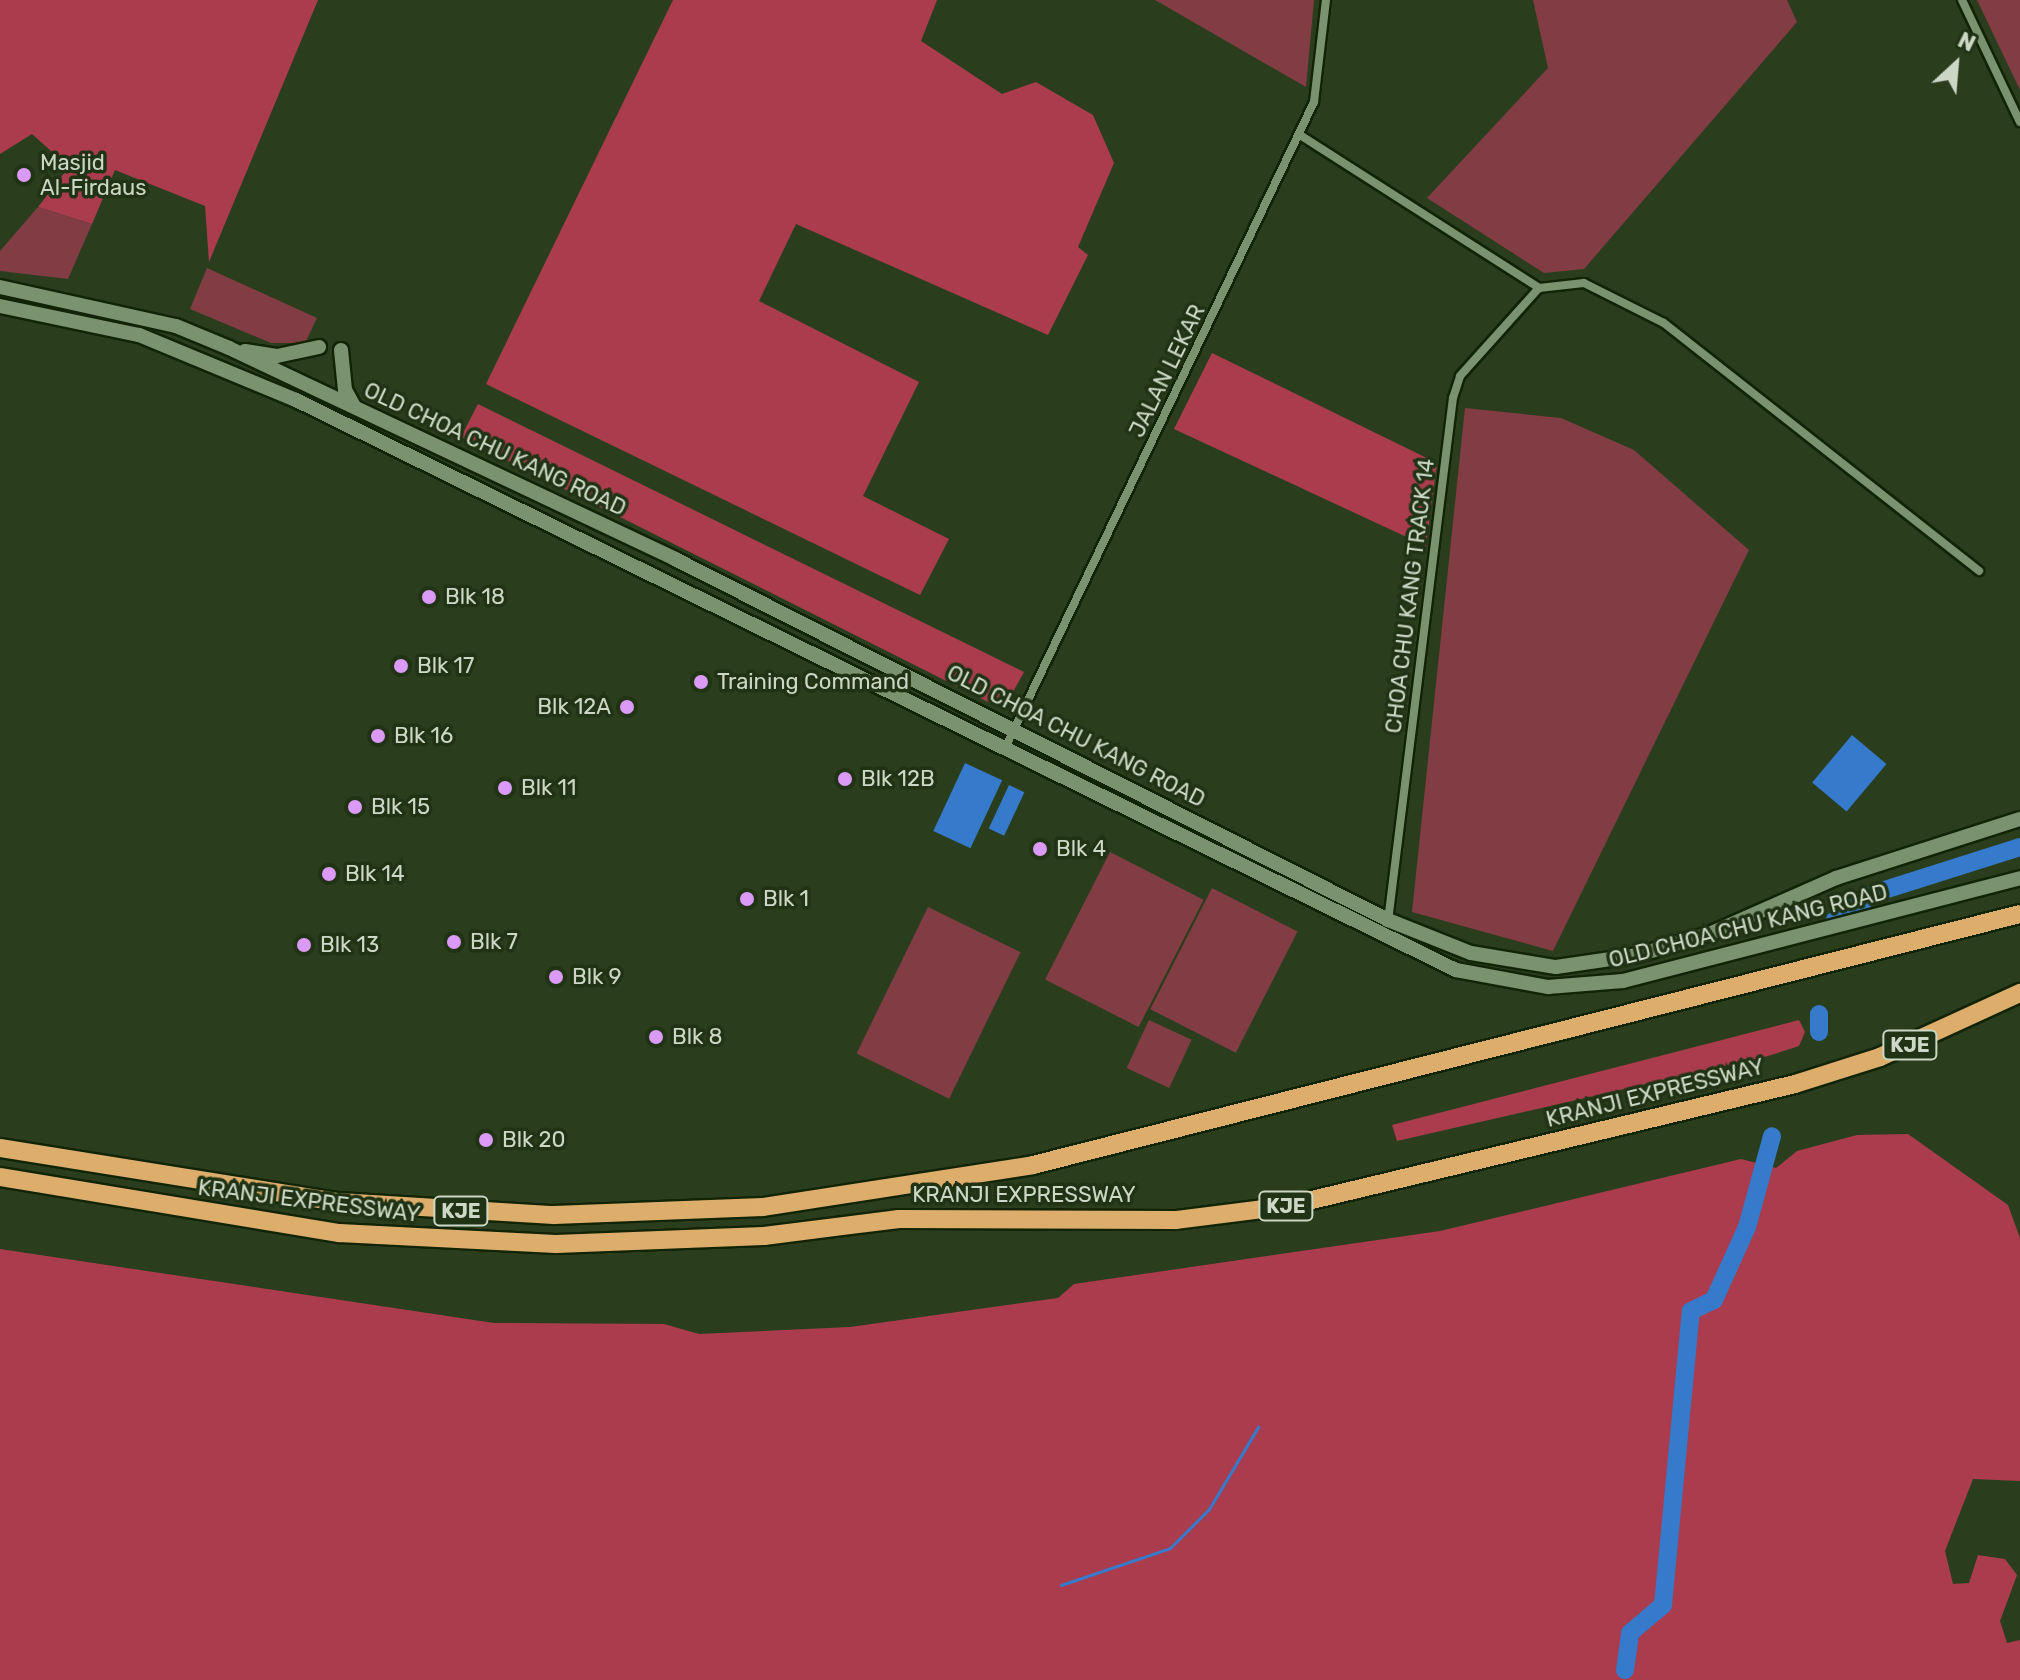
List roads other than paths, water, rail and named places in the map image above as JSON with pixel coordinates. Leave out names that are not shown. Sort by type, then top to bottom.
[{"type":"highway","name":"KRANJI EXPRESSWAY","points":[[0,1148],[354,1203],[554,1215],[763,1207],[1047,1162],[2020,914]]},
{"type":"highway","name":"KRANJI EXPRESSWAY","points":[[0,1177],[339,1233],[527,1243],[764,1236],[899,1219],[1176,1220],[1287,1206],[1795,1084],[1880,1057],[2020,993]]},
{"type":"main road","name":"OLD CHOA CHU KANG ROAD","points":[[0,287],[147,318],[229,348],[675,559],[1015,728],[1388,920],[1471,953],[1556,967],[1638,955],[1709,934],[1836,878],[2020,819]]},
{"type":"main road","name":"OLD CHOA CHU KANG ROAD","points":[[0,306],[181,349],[678,586],[1456,970],[1548,987],[1722,959],[2020,878]]},
{"type":"main road","points":[[229,348],[277,356],[319,347]]},
{"type":"main road","points":[[341,350],[345,390],[355,407]]},
{"type":"main road","points":[[675,559],[678,586]]},
{"type":"main road","points":[[1709,934],[1722,944],[1722,959]]},
{"type":"street","name":"JALAN LEKAR","points":[[1005,748],[1300,135],[1323,68],[1326,0]]},
{"type":"street","points":[[1962,0],[2020,122]]},
{"type":"street","points":[[1300,135],[1539,288],[1584,283],[1664,323],[1979,571]]},
{"type":"street","name":"CHOA CHU KANG TRACK 14","points":[[1385,937],[1453,398],[1460,376],[1539,288]]},
{"type":"water","points":[[1852,735],[1886,764],[1847,811],[1812,782]]},
{"type":"water","points":[[965,763],[1002,780],[970,848],[933,831]]},
{"type":"water","points":[[1009,785],[1024,792],[1004,836],[989,829]]},
{"type":"waterway","points":[[1835,920],[1875,893],[2020,847]]},
{"type":"waterway","points":[[1819,1014],[1819,1032]]},
{"type":"waterway","points":[[1625,1670],[1630,1633],[1663,1605],[1691,1311],[1714,1300],[1747,1227],[1772,1136]]},
{"type":"waterway","points":[[1061,1585],[1170,1548],[1209,1509],[1258,1427]]},
{"type":"place","name":"Masjid Al-Firdaus","points":[[24,175]]},
{"type":"place","name":"Blk 18","points":[[429,597]]},
{"type":"place","name":"Blk 17","points":[[401,666]]},
{"type":"place","name":"Training Command","points":[[701,682]]},
{"type":"place","name":"Blk 12A","points":[[627,707]]},
{"type":"place","name":"Blk 16","points":[[378,736]]},
{"type":"place","name":"Blk 12B","points":[[845,779]]},
{"type":"place","name":"Blk 11","points":[[505,788]]},
{"type":"place","name":"Blk 15","points":[[355,807]]},
{"type":"place","name":"Blk 4","points":[[1040,849]]},
{"type":"place","name":"Blk 14","points":[[329,874]]},
{"type":"place","name":"Blk 1","points":[[747,899]]},
{"type":"place","name":"Blk 7","points":[[454,942]]},
{"type":"place","name":"Blk 13","points":[[304,945]]},
{"type":"place","name":"Blk 9","points":[[556,977]]},
{"type":"place","name":"Blk 8","points":[[656,1037]]},
{"type":"place","name":"Blk 20","points":[[486,1140]]}]
